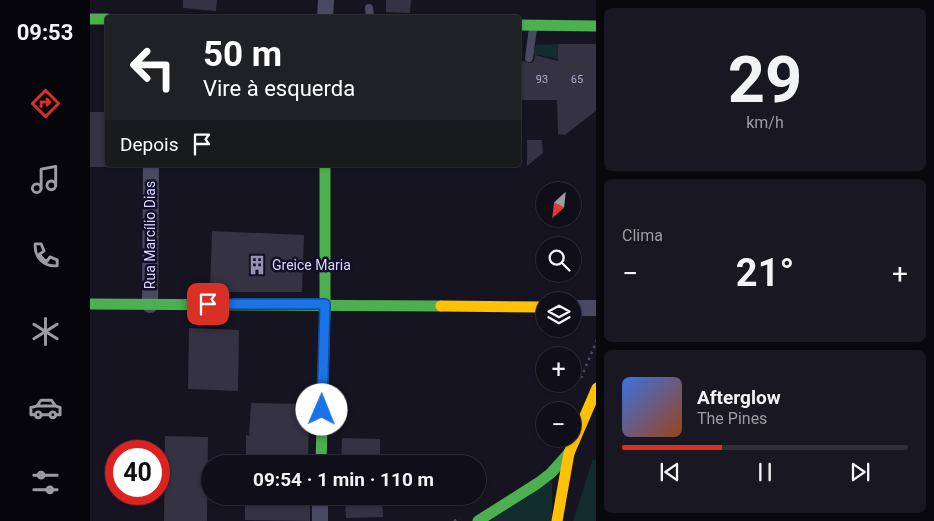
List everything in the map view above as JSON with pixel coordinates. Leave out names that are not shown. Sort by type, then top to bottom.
[{"type":"street","points":[[326,0],[326,15]]},
{"type":"street","points":[[90,19],[105,19]]},
{"type":"street","points":[[521,25],[596,26]]},
{"type":"street","name":"Rua Marcílio Dias","points":[[150,305],[151,167]]},
{"type":"street","points":[[321,455],[325,304],[325,167]]},
{"type":"street","points":[[90,304],[325,304],[536,307]]},
{"type":"street","points":[[581,308],[596,308]]},
{"type":"street","points":[[557,521],[569,453],[596,388]]},
{"type":"street","points":[[478,521],[551,473],[569,453]]},
{"type":"street","points":[[320,505],[320,521]]},
{"type":"lane","points":[[369,8],[370,15]]},
{"type":"lane","points":[[529,58],[533,25]]},
{"type":"path","points":[[581,380],[596,340]]},
{"type":"green space","points":[[558,44],[558,59],[533,54],[536,45]]},
{"type":"green space","points":[[593,459],[596,461],[596,521],[573,521]]},
{"type":"green space","points":[[552,478],[552,521],[490,521]]},
{"type":"building","points":[[183,0],[217,0],[216,11],[183,8]]},
{"type":"building","points":[[386,0],[411,0],[410,13],[386,12]]},
{"type":"building","points":[[558,44],[596,44],[596,111],[565,135],[558,134],[557,100],[521,100],[521,60],[531,63],[534,61],[535,55],[558,61]]},
{"type":"building","points":[[90,112],[105,112],[105,167],[90,167]]},
{"type":"building","points":[[527,140],[542,140],[543,153],[527,166]]},
{"type":"building","name":"Greice Maria","points":[[212,231],[304,235],[302,292],[210,292]]},
{"type":"building","points":[[189,328],[239,330],[238,391],[188,389]]},
{"type":"building","points":[[251,403],[309,404],[308,455],[246,455],[246,435],[249,436]]},
{"type":"building","points":[[165,436],[208,437],[208,455],[201,455],[201,505],[207,505],[207,521],[164,521],[164,505],[170,505],[170,440],[165,440]]},
{"type":"building","points":[[342,438],[380,439],[380,455],[341,455]]},
{"type":"building","points":[[245,505],[310,505],[310,521],[245,520]]},
{"type":"building","points":[[345,505],[382,505],[383,517],[346,518]]},
{"type":"traffic: fast","points":[[90,19],[105,19]]},
{"type":"traffic: fast","points":[[521,25],[596,26]]},
{"type":"traffic: fast","points":[[321,455],[325,305],[325,167]]},
{"type":"traffic: fast","points":[[90,304],[441,306]]},
{"type":"traffic: fast","points":[[478,521],[538,483],[551,473],[569,453]]},
{"type":"traffic: slow","points":[[441,306],[536,307]]},
{"type":"traffic: slow","points":[[557,521],[569,453],[596,390]]},
{"type":"place","name":"Greice Maria","points":[[257,265]]},
{"type":"route","points":[[208,304],[325,304],[322,410]]}]
